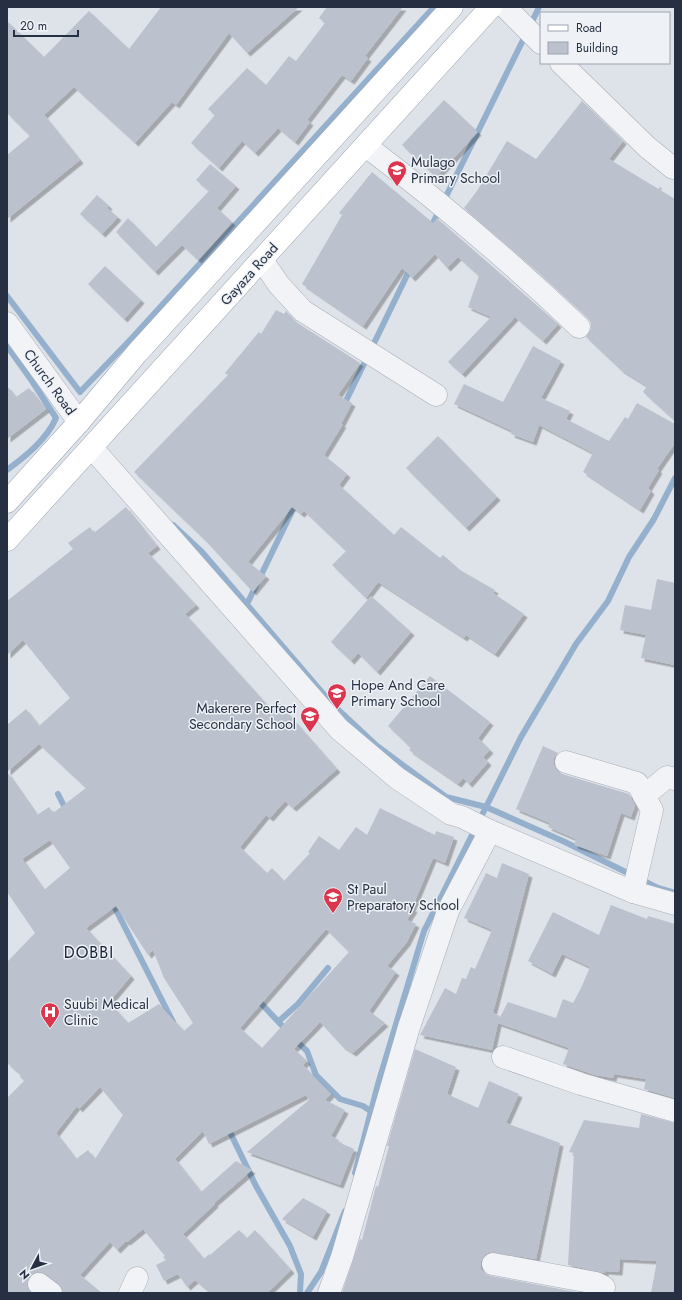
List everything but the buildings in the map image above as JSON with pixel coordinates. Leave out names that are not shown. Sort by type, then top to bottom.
[{"type":"main road","name":"Gayaza Road","points":[[7,502],[79,422],[137,353],[452,7]]},
{"type":"main road","name":"Gayaza Road","points":[[7,540],[491,7]]},
{"type":"street","points":[[505,7],[540,42]]},
{"type":"street","points":[[562,64],[647,147],[673,168]]},
{"type":"street","points":[[366,146],[406,176],[519,272],[579,327]]},
{"type":"street","points":[[262,260],[279,285],[303,311],[436,395]]},
{"type":"street","name":"Church Road","points":[[7,323],[79,422]]},
{"type":"street","points":[[92,448],[339,729],[397,778],[451,814],[462,817],[486,829],[633,892],[675,904]]},
{"type":"street","points":[[566,762],[637,783],[652,810],[633,892]]},
{"type":"street","points":[[644,796],[667,777],[675,779]]},
{"type":"street","points":[[329,1293],[342,1258],[409,1028],[448,911],[486,829]]},
{"type":"street","points":[[503,1058],[581,1084],[675,1111]]},
{"type":"street","points":[[492,1264],[596,1283],[604,1287],[603,1293]]},
{"type":"path","points":[[579,327],[612,284],[642,220],[673,168]]},
{"type":"waterway","points":[[7,296],[80,392],[132,338],[434,7]]},
{"type":"waterway","points":[[530,26],[539,7]]},
{"type":"waterway","points":[[430,229],[526,34]]},
{"type":"waterway","points":[[343,407],[411,267]]},
{"type":"waterway","points":[[7,346],[56,418],[42,440],[7,470]]},
{"type":"waterway","points":[[355,1173],[378,1084],[424,931],[521,737],[576,644],[608,601],[629,557],[654,519],[675,478]]},
{"type":"waterway","points":[[247,604],[297,501]]},
{"type":"waterway","points":[[173,525],[202,552],[332,704],[377,746],[446,797],[486,807],[565,842],[658,888],[675,893]]},
{"type":"waterway","points":[[58,794],[67,812]]},
{"type":"waterway","points":[[111,900],[173,1022]]},
{"type":"waterway","points":[[279,1021],[298,1004],[328,968]]},
{"type":"waterway","points":[[257,999],[287,1031]]},
{"type":"waterway","points":[[293,1038],[307,1051],[316,1075],[340,1099],[363,1106],[372,1112]]},
{"type":"waterway","points":[[227,1126],[256,1186],[290,1246],[301,1274],[300,1293]]},
{"type":"waterway","points":[[307,1293],[321,1272],[345,1211]]},
{"type":"place","name":"Mulago Primary School","points":[[397,187]]},
{"type":"place","name":"Hope And Care Primary School","points":[[337,710]]},
{"type":"place","name":"Makerere Perfect Secondary School","points":[[310,733]]},
{"type":"place","name":"St Paul Preparatory School","points":[[333,914]]},
{"type":"place","name":"Suubi Medical Clinic","points":[[50,1029]]},
{"type":"district","name":"DOBBI","points":[[89,952]]}]
